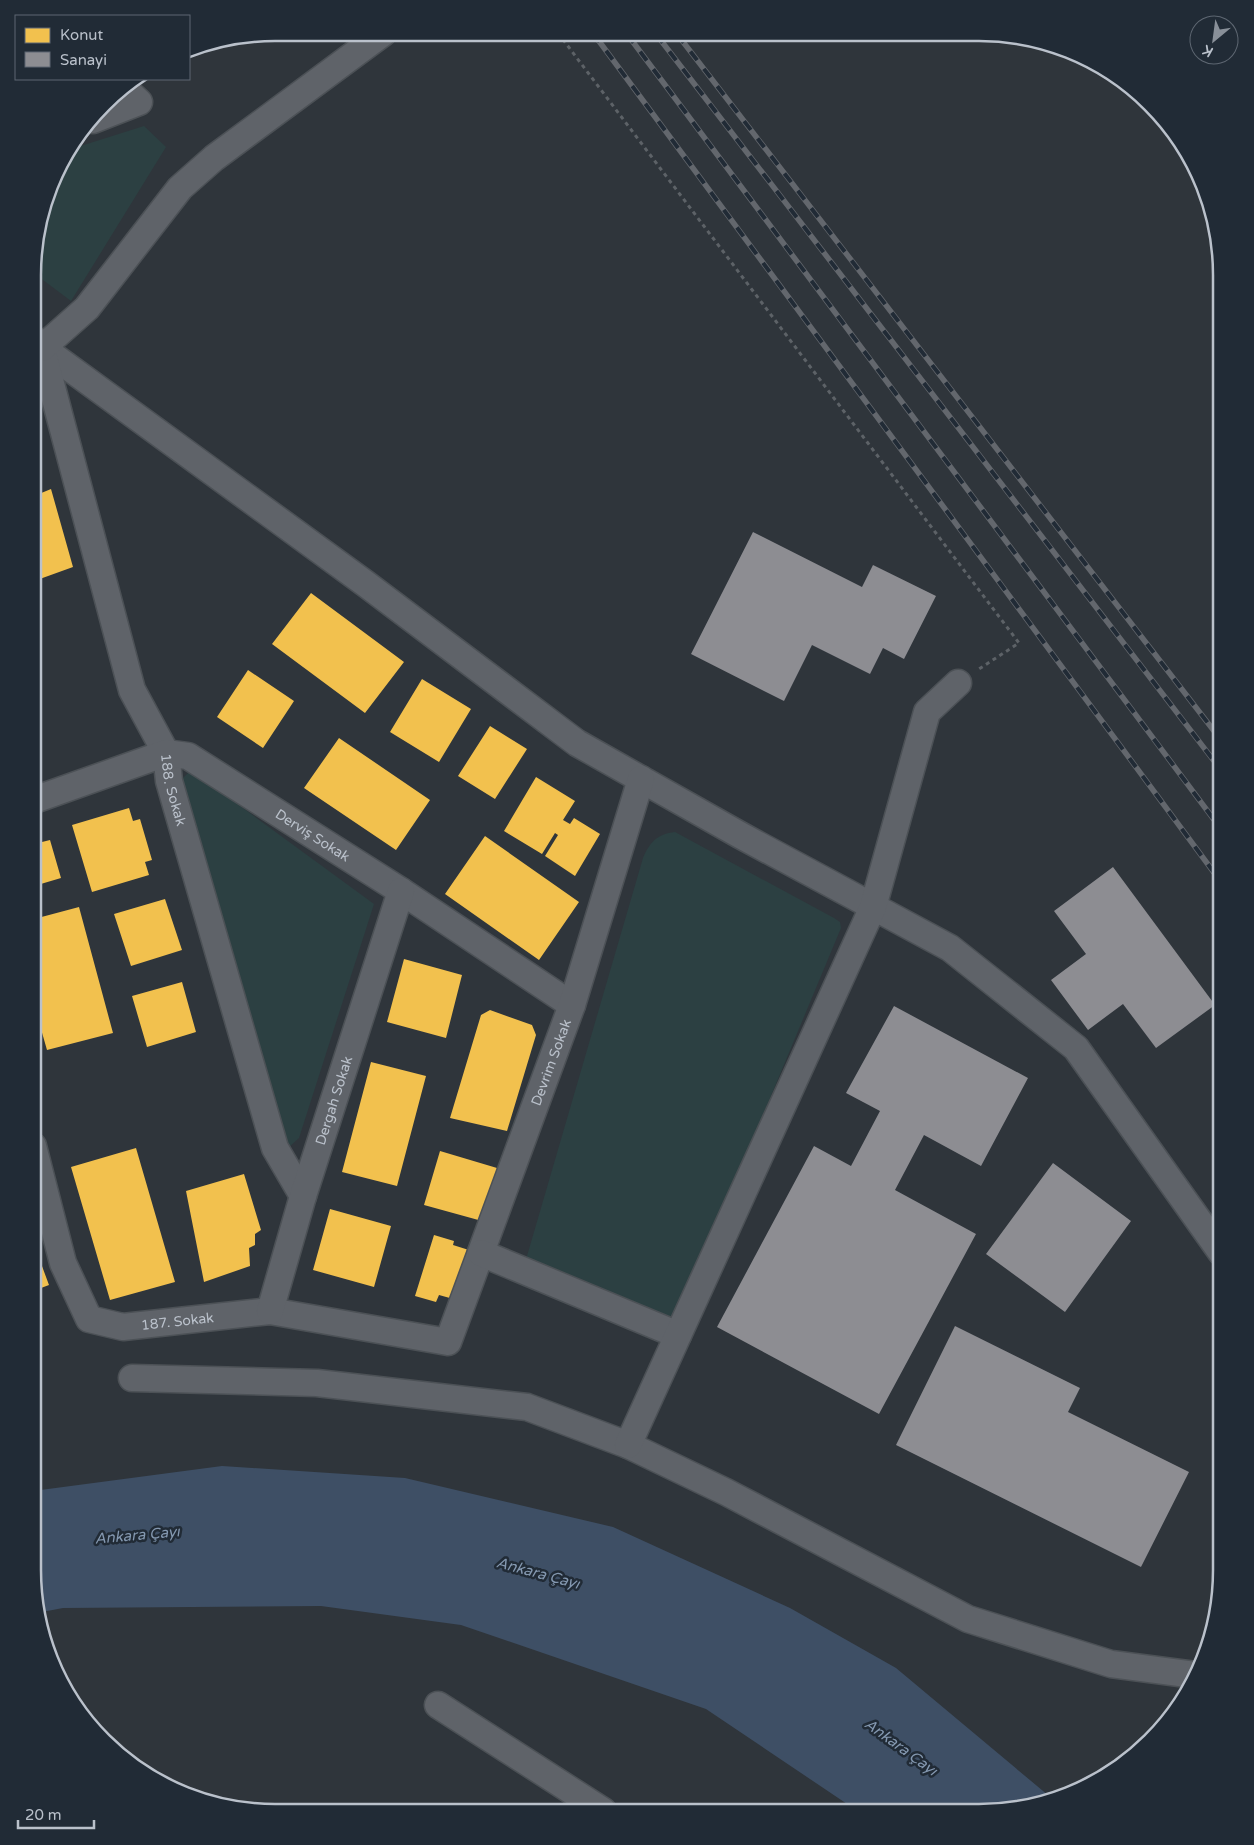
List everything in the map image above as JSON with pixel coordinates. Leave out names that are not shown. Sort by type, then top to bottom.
[{"type":"street","points":[[41,336],[87,308],[180,188],[214,158],[372,41]]},
{"type":"street","points":[[113,107],[131,95]]},
{"type":"street","points":[[41,341],[577,743],[950,948],[1076,1048],[1213,1241]]},
{"type":"street","name":"188. Sokak","points":[[41,353],[132,690],[166,753],[169,781],[275,1148],[303,1196]]},
{"type":"street","points":[[628,1445],[874,907],[927,712],[958,683]]},
{"type":"street","points":[[41,798],[166,753]]},
{"type":"street","name":"Derviş Sokak","points":[[166,753],[188,756],[401,891],[572,1005]]},
{"type":"street","name":"Devrim Sokak","points":[[448,1342],[572,1005],[641,779]]},
{"type":"street","name":"Dergah Sokak","points":[[270,1311],[303,1196],[401,891]]},
{"type":"street","name":"187. Sokak","points":[[41,1178],[62,1263],[89,1319],[123,1327],[270,1311],[448,1342]]},
{"type":"street","points":[[481,1253],[678,1335]]},
{"type":"street","points":[[132,1378],[317,1383],[527,1407],[628,1445],[726,1492],[968,1619],[1110,1664],[1188,1674]]},
{"type":"street","points":[[438,1705],[591,1804]]},
{"type":"path","points":[[564,41],[1019,643],[958,683]]},
{"type":"green space","points":[[144,126],[166,147],[71,301],[41,278],[41,276],[43,245],[49,215],[65,172],[80,146]]},
{"type":"green space","points":[[191,770],[374,904],[299,1138],[288,1148],[179,782]]},
{"type":"green space","points":[[675,832],[834,918],[840,922],[841,928],[680,1314],[671,1318],[528,1261],[527,1256],[643,858],[648,847],[655,840],[663,835]]},
{"type":"water","name":"Ankara Çayı","points":[[222,1466],[405,1478],[613,1527],[790,1608],[896,1668],[1046,1794],[1009,1802],[978,1804],[847,1804],[706,1709],[461,1625],[321,1606],[63,1608],[45,1611],[41,1569],[41,1490]]},
{"type":"building: Konut","points":[[51,489],[73,567],[41,579],[41,493]]},
{"type":"building: Konut","points":[[311,593],[404,662],[365,713],[272,644]]},
{"type":"building: Konut","points":[[248,670],[294,701],[263,748],[217,717]]},
{"type":"building: Konut","points":[[422,679],[471,709],[439,762],[390,732]]},
{"type":"building: Konut","points":[[490,726],[527,749],[495,799],[458,776]]},
{"type":"building: Konut","points":[[339,738],[430,800],[396,850],[304,788]]},
{"type":"building: Konut","points":[[536,777],[575,801],[563,820],[570,824],[574,818],[600,834],[575,876],[545,856],[558,835],[555,833],[542,854],[504,831]]},
{"type":"building: Konut","points":[[129,808],[133,821],[140,819],[152,860],[145,862],[149,875],[92,892],[72,825]]},
{"type":"building: Konut","points":[[485,836],[579,902],[539,960],[445,894]]},
{"type":"building: Konut","points":[[50,840],[61,878],[41,884],[41,842]]},
{"type":"building: Konut","points":[[165,899],[182,950],[131,966],[114,914]]},
{"type":"building: Konut","points":[[79,907],[113,1033],[47,1050],[41,1029],[41,917]]},
{"type":"building: Konut","points":[[404,959],[462,975],[446,1038],[387,1022]]},
{"type":"building: Konut","points":[[182,982],[196,1032],[147,1047],[132,996]]},
{"type":"building: Konut","points":[[490,1010],[532,1025],[536,1035],[507,1131],[450,1118],[481,1015]]},
{"type":"building: Konut","points":[[371,1062],[426,1076],[397,1186],[342,1172]]},
{"type":"building: Konut","points":[[136,1148],[175,1282],[110,1300],[71,1167]]},
{"type":"building: Konut","points":[[440,1151],[497,1168],[482,1221],[424,1205]]},
{"type":"building: Konut","points":[[244,1174],[261,1230],[255,1234],[255,1245],[249,1248],[250,1266],[204,1282],[186,1191]]},
{"type":"building: Konut","points":[[330,1209],[391,1226],[374,1287],[313,1270]]},
{"type":"building: Konut","points":[[434,1235],[454,1241],[453,1245],[472,1251],[457,1300],[439,1295],[436,1302],[415,1296]]},
{"type":"building: Konut","points":[[41,1263],[49,1285],[41,1288]]},
{"type":"building: Sanayi","points":[[753,532],[862,587],[873,565],[936,596],[904,659],[883,648],[870,674],[812,645],[784,701],[691,654]]},
{"type":"building: Sanayi","points":[[1113,867],[1213,1002],[1213,1006],[1156,1048],[1123,1004],[1088,1030],[1051,980],[1086,954],[1054,911]]},
{"type":"building: Sanayi","points":[[894,1006],[1028,1078],[981,1166],[924,1135],[895,1190],[976,1234],[879,1414],[717,1327],[814,1146],[851,1166],[880,1111],[846,1093]]},
{"type":"building: Sanayi","points":[[1053,1163],[1131,1221],[1065,1312],[986,1254]]},
{"type":"building: Sanayi","points":[[955,1326],[1080,1388],[1068,1412],[1189,1472],[1141,1567],[896,1445]]},
{"type":"railway","points":[[599,41],[1213,871]]},
{"type":"railway","points":[[632,41],[1213,818]]},
{"type":"railway","points":[[661,41],[1213,760]]},
{"type":"railway","points":[[682,41],[1213,730]]}]
